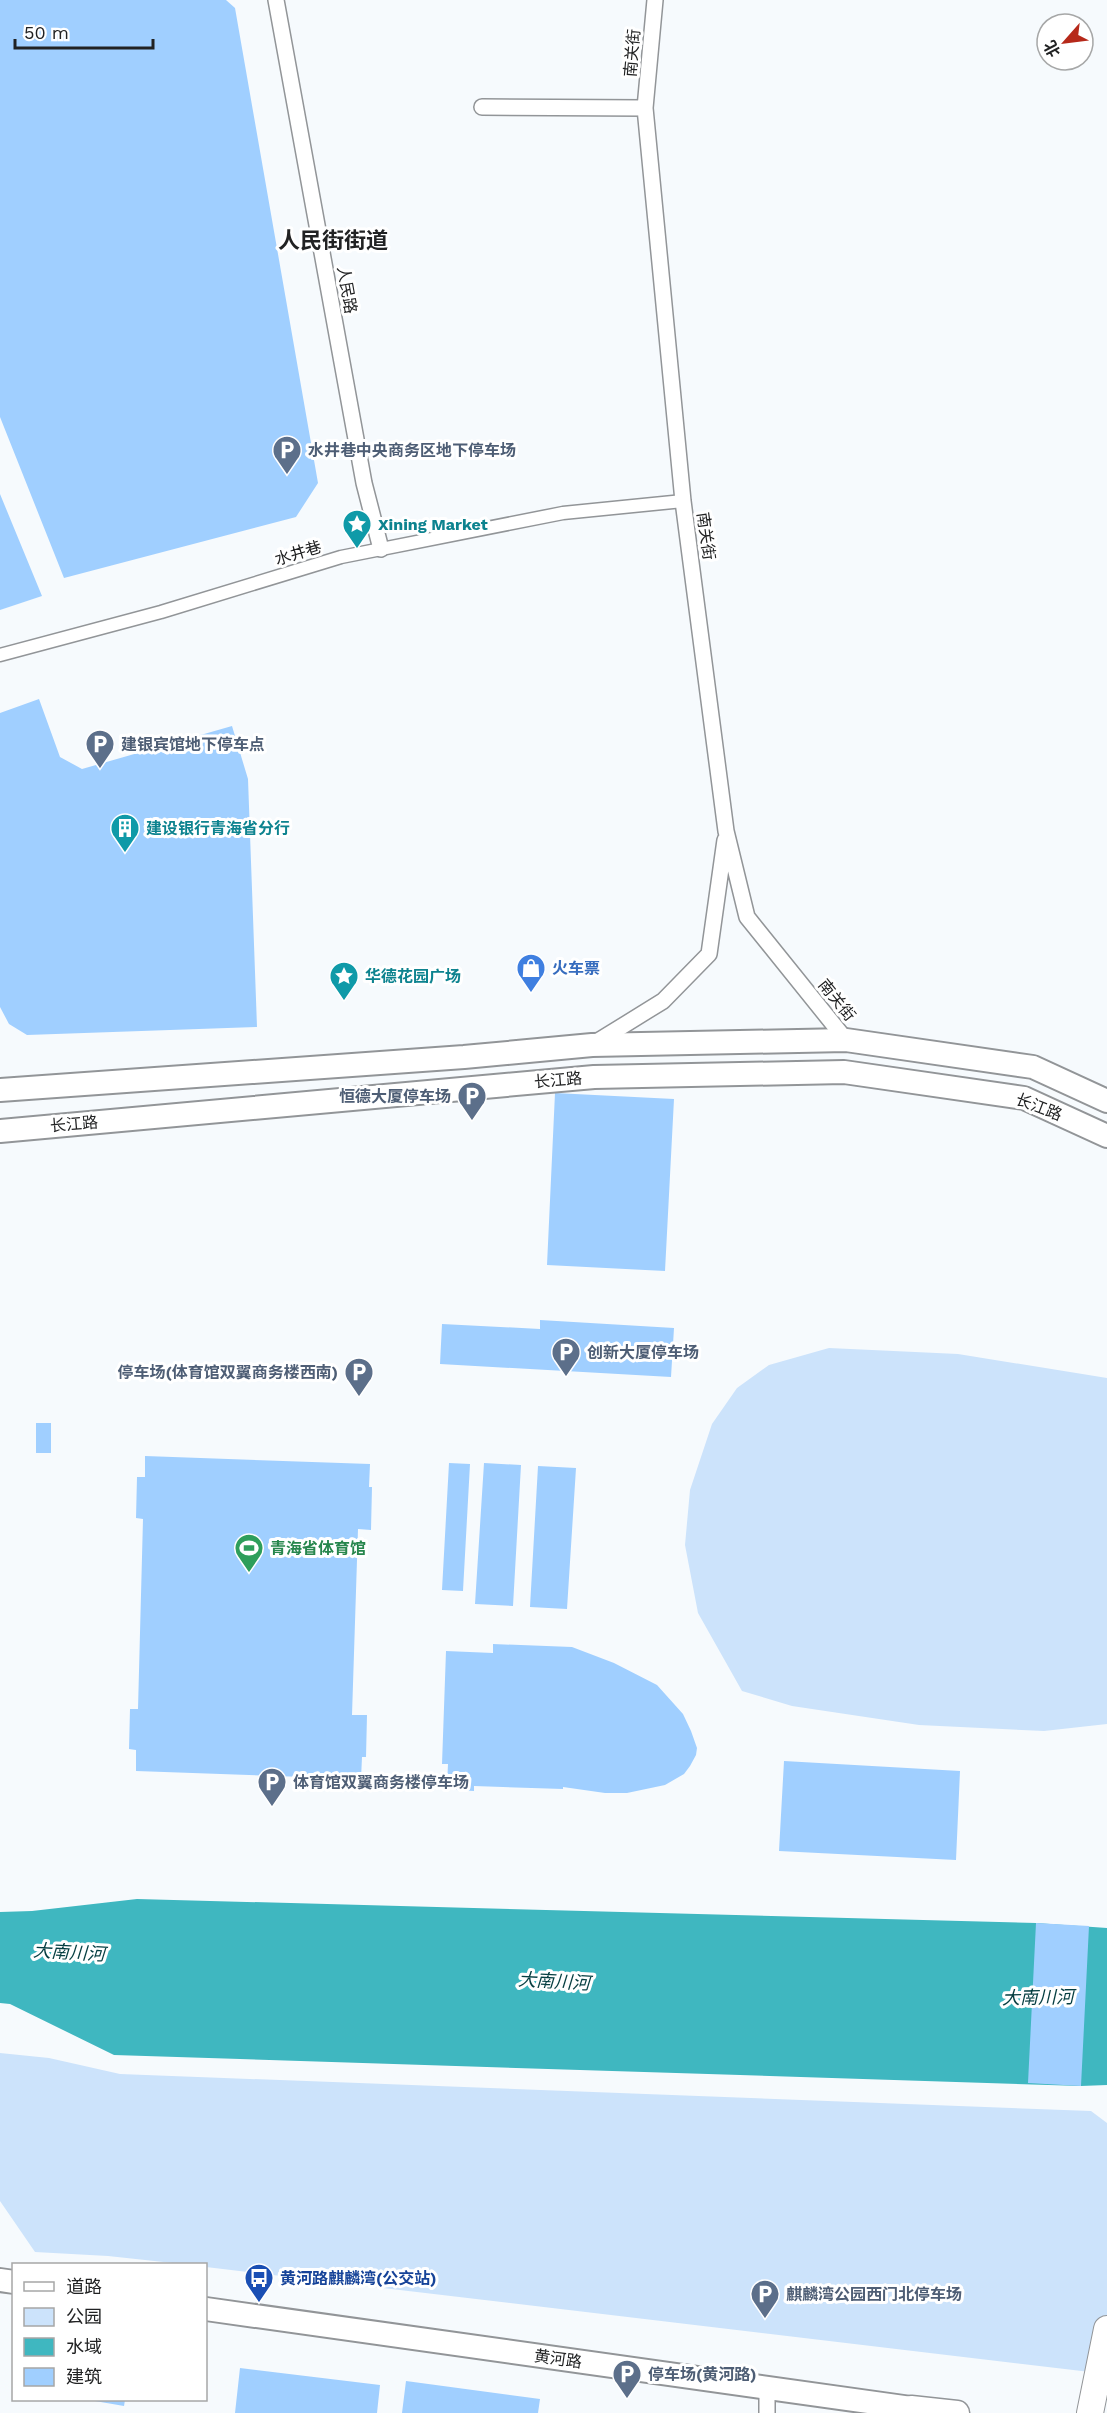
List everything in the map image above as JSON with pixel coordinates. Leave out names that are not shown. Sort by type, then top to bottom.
[{"type":"highway","points":[[1090,2413],[1107,2329]]},
{"type":"main road","name":"长江路","points":[[0,1090],[464,1057],[592,1045],[846,1040],[1033,1067],[1107,1101]]},
{"type":"main road","name":"长江路","points":[[0,1131],[594,1077],[844,1072],[1024,1098],[1107,1136]]},
{"type":"main road","name":"黄河路","points":[[207,2309],[918,2410]]},
{"type":"main road","points":[[918,2410],[957,2413]]},
{"type":"street","name":"人民路","points":[[276,0],[364,483],[381,549]]},
{"type":"street","name":"南关街","points":[[655,0],[645,108],[683,501],[726,831],[747,917],[846,1040]]},
{"type":"street","points":[[482,106],[645,108]]},
{"type":"street","name":"水井巷","points":[[0,654],[161,612],[341,557],[563,513],[683,501]]},
{"type":"street","points":[[592,1045],[663,1001],[709,954],[726,831]]},
{"type":"street","points":[[767,2388],[767,2413]]},
{"type":"green space","points":[[829,1348],[958,1354],[1107,1378],[1107,1724],[1044,1731],[919,1725],[792,1706],[742,1691],[698,1613],[685,1545],[690,1490],[712,1424],[737,1388],[769,1365]]},
{"type":"green space","points":[[0,2053],[49,2058],[120,2074],[1091,2111],[1107,2123],[1107,2374],[207,2267],[207,2263],[173,2263],[108,2256],[35,2252],[0,2201]]},
{"type":"water","name":"大南川河","points":[[137,1899],[1036,1923],[1107,1928],[1107,2085],[114,2055],[10,2004],[0,2003],[0,1912],[32,1911]]},
{"type":"building","points":[[0,0],[226,0],[235,8],[318,483],[296,517],[64,578],[0,417]]},
{"type":"building","points":[[0,494],[42,596],[0,610]]},
{"type":"building","name":"建设银行青海省分行","points":[[39,699],[60,757],[82,769],[232,726],[248,779],[257,1027],[27,1035],[9,1024],[0,1007],[0,713]]},
{"type":"building","points":[[555,1093],[674,1099],[665,1271],[547,1265]]},
{"type":"building","points":[[540,1320],[674,1328],[671,1377],[440,1364],[442,1324],[540,1329]]},
{"type":"building","points":[[36,1423],[51,1423],[51,1453],[36,1453]]},
{"type":"building","name":"青海省体育馆","points":[[145,1456],[370,1464],[371,1530],[358,1529],[352,1715],[367,1715],[366,1757],[362,1757],[361,1779],[136,1771],[136,1750],[129,1749],[130,1709],[138,1709],[143,1519],[136,1518],[137,1477],[145,1477]]},
{"type":"building","points":[[449,1463],[470,1464],[463,1591],[442,1590]]},
{"type":"building","points":[[484,1463],[521,1465],[513,1606],[475,1604]]},
{"type":"building","points":[[538,1466],[576,1468],[567,1609],[530,1607]]},
{"type":"building","points":[[493,1644],[572,1647],[614,1663],[657,1685],[683,1714],[691,1731],[697,1748],[690,1766],[684,1774],[665,1785],[627,1793],[605,1793],[563,1787],[563,1789],[474,1786],[474,1791],[456,1790],[456,1785],[447,1785],[448,1764],[442,1764],[446,1651],[493,1653]]},
{"type":"building","points":[[784,1761],[960,1771],[956,1860],[779,1851]]},
{"type":"building","points":[[1036,1923],[1089,1926],[1081,2086],[1028,2083]]},
{"type":"building","points":[[240,2368],[380,2385],[377,2413],[235,2413]]},
{"type":"building","points":[[406,2381],[540,2399],[538,2413],[402,2413]]},
{"type":"building","points":[[95,2401],[125,2401],[124,2406]]},
{"type":"place","name":"水井巷中央商务区地下停车场","points":[[287,476]]},
{"type":"place","name":"Xining Market","points":[[357,550]]},
{"type":"place","name":"建银宾馆地下停车点","points":[[100,770]]},
{"type":"place","name":"建设银行青海省分行","points":[[125,854]]},
{"type":"place","name":"火车票","points":[[531,994]]},
{"type":"place","name":"华德花园广场","points":[[344,1002]]},
{"type":"place","name":"恒德大厦停车场","points":[[472,1122]]},
{"type":"place","name":"创新大厦停车场","points":[[566,1378]]},
{"type":"place","name":"停车场(体育馆双翼商务楼西南)","points":[[359,1398]]},
{"type":"place","name":"青海省体育馆","points":[[249,1574]]},
{"type":"place","name":"体育馆双翼商务楼停车场","points":[[272,1808]]},
{"type":"place","name":"黄河路麒麟湾(公交站)","points":[[259,2304]]},
{"type":"place","name":"麒麟湾公园西门北停车场","points":[[765,2320]]},
{"type":"place","name":"停车场(黄河路)","points":[[627,2400]]},
{"type":"district","name":"人民街街道","points":[[333,240]]}]
